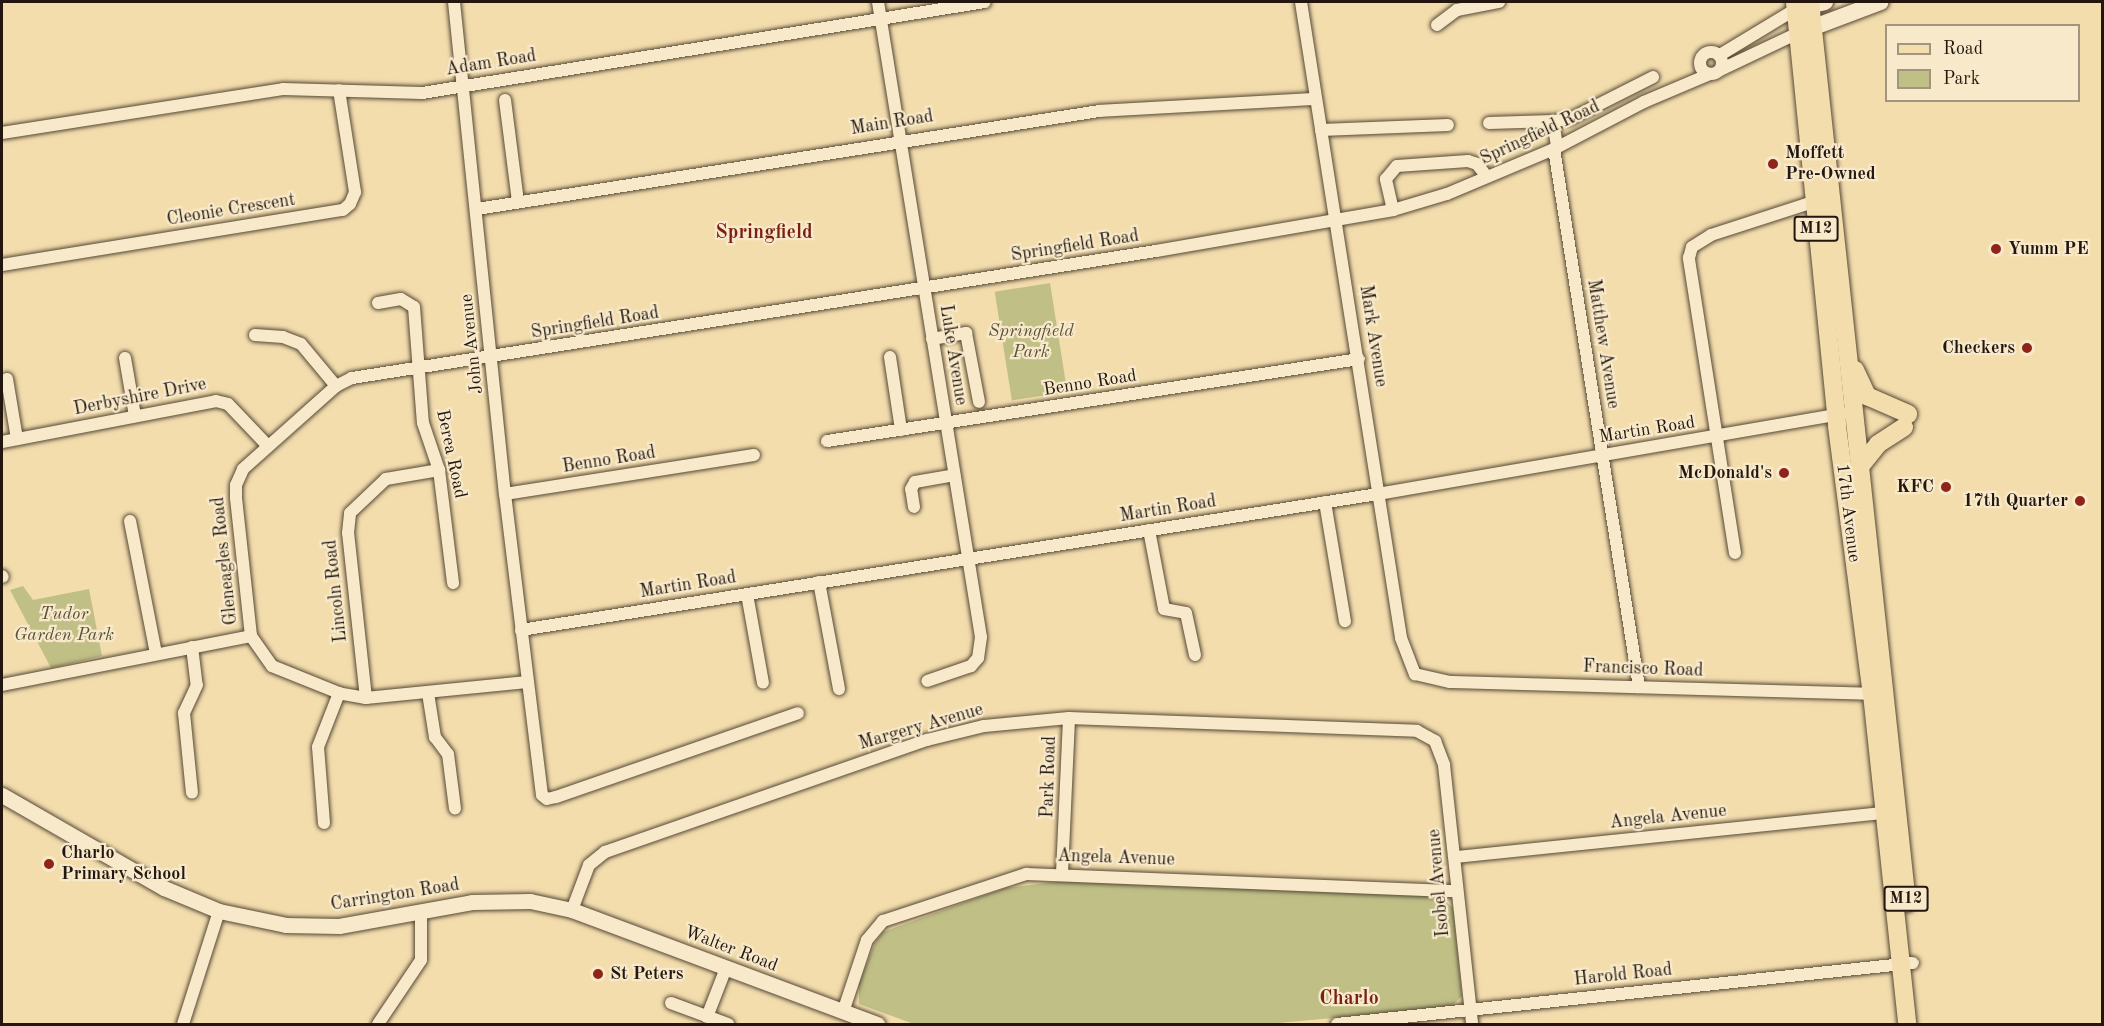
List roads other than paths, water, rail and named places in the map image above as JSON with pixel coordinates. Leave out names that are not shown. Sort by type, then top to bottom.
[{"type":"main road","points":[[1807,30],[1881,2]]},
{"type":"main road","name":"17th Avenue","points":[[1807,4],[1813,202],[1872,694],[1884,813],[1907,963],[1919,1024]]},
{"type":"main road","name":"M12","points":[[1807,30],[1846,336],[1840,420],[1858,469]]},
{"type":"main road","points":[[1846,336],[1856,373],[1867,396],[1906,421],[1878,444],[1858,469]]},
{"type":"main road","name":"17th Avenue","points":[[1858,469],[1887,720],[1907,963],[1907,1024]]},
{"type":"street","name":"John Avenue","points":[[454,2],[505,494],[541,791],[547,799],[798,713]]},
{"type":"street","name":"Luke Avenue","points":[[878,2],[981,637],[978,658],[961,672],[927,681]]},
{"type":"street","name":"Adam Road","points":[[2,133],[283,89],[403,94],[985,2]]},
{"type":"street","name":"Mark Avenue","points":[[1301,2],[1359,359],[1401,638],[1415,674]]},
{"type":"street","points":[[1437,25],[1457,10],[1499,2]]},
{"type":"street","points":[[1700,65],[1715,72],[1720,55],[1807,4]]},
{"type":"street","name":"Springfield Road","points":[[492,358],[1336,222],[1393,210],[1487,177],[1556,148],[1644,102],[1807,30]]},
{"type":"street","name":"Springfield Road","points":[[1644,102],[1700,65],[1706,53],[1720,55]]},
{"type":"street","points":[[1489,123],[1570,119],[1653,77]]},
{"type":"street","name":"Cleonie Crescent","points":[[2,265],[343,210],[350,204],[355,192],[339,90]]},
{"type":"street","name":"Main Road","points":[[477,209],[1136,107],[1316,99]]},
{"type":"street","points":[[505,100],[518,202]]},
{"type":"street","name":"Matthew Avenue","points":[[1552,121],[1639,687]]},
{"type":"street","points":[[1321,130],[1448,125]]},
{"type":"street","points":[[1393,210],[1386,179],[1397,166],[1468,161],[1477,164],[1487,177]]},
{"type":"street","points":[[1735,553],[1688,270],[1692,247],[1711,235],[1813,202]]},
{"type":"street","name":"Berea Road","points":[[378,303],[401,299],[412,303],[425,431],[439,470],[453,584]]},
{"type":"street","points":[[932,339],[966,333],[979,402]]},
{"type":"street","points":[[255,335],[284,337],[301,344],[336,386]]},
{"type":"street","points":[[890,357],[901,430]]},
{"type":"street","points":[[125,358],[135,416]]},
{"type":"street","name":"Gleneagles Road","points":[[492,358],[352,378],[336,386],[243,469],[236,485],[251,636],[272,666],[339,693],[366,698],[526,682]]},
{"type":"street","name":"Benno Road","points":[[827,441],[1359,359]]},
{"type":"street","points":[[7,379],[17,439]]},
{"type":"street","name":"Derbyshire Drive","points":[[2,442],[220,401],[268,446]]},
{"type":"street","name":"Martin Road","points":[[521,630],[1378,494],[1602,455],[1840,420]]},
{"type":"street","name":"Benno Road","points":[[505,494],[754,455]]},
{"type":"street","name":"Lincoln Road","points":[[366,698],[348,521],[355,505],[386,479],[439,470]]},
{"type":"street","points":[[914,507],[911,489],[915,482],[954,475]]},
{"type":"street","points":[[1326,502],[1345,621]]},
{"type":"street","points":[[130,521],[156,653]]},
{"type":"street","points":[[1149,530],[1164,609],[1186,613],[1195,655]]},
{"type":"street","points":[[819,582],[839,689]]},
{"type":"street","points":[[747,594],[763,683]]},
{"type":"street","points":[[2,685],[251,636]]},
{"type":"street","points":[[192,647],[197,685],[184,713],[192,793]]},
{"type":"street","name":"Francisco Road","points":[[1415,674],[1441,681],[1872,694]]},
{"type":"street","points":[[324,823],[318,747],[339,693]]},
{"type":"street","points":[[428,693],[435,737],[448,754],[454,809]]},
{"type":"street","name":"Margery Avenue","points":[[572,910],[589,865],[605,852],[927,740],[984,726],[1069,717],[1381,728],[1417,731],[1435,741]]},
{"type":"street","name":"Park Road","points":[[1062,873],[1069,717]]},
{"type":"street","name":"Isobel Avenue","points":[[1435,741],[1444,765],[1456,857],[1456,891],[1472,1024]]},
{"type":"street","name":"Carrington Road","points":[[2,795],[164,888],[219,911],[308,926],[339,926],[512,899],[572,910]]},
{"type":"street","name":"Angela Avenue","points":[[1456,857],[1884,813]]},
{"type":"street","name":"Angela Avenue","points":[[843,1012],[867,940],[883,921],[1005,879],[1062,873],[1456,891]]},
{"type":"street","name":"Walter Road","points":[[572,910],[877,1024]]},
{"type":"street","points":[[183,1024],[219,911]]},
{"type":"street","points":[[378,1024],[421,960],[421,913]]},
{"type":"street","name":"Harold Road","points":[[1336,1024],[1907,963]]},
{"type":"street","points":[[707,1017],[726,968]]},
{"type":"street","points":[[671,1003],[728,1024]]},
{"type":"place","name":"Moffett Pre-Owned","points":[[1773,164]]},
{"type":"place","name":"Yumm PE","points":[[1996,249]]},
{"type":"place","name":"Checkers","points":[[2027,348]]},
{"type":"place","name":"McDonald's","points":[[1784,473]]},
{"type":"place","name":"KFC","points":[[1946,487]]},
{"type":"place","name":"17th Quarter","points":[[2080,501]]},
{"type":"place","name":"Charlo Primary School","points":[[49,864]]},
{"type":"place","name":"St Peters","points":[[598,974]]},
{"type":"district","name":"Springfield","points":[[764,233]]},
{"type":"district","name":"Charlo","points":[[1349,999]]},
{"type":"park label","name":"Springfield Park","points":[[1031,342]]},
{"type":"park label","name":"Tudor Garden Park","points":[[64,625]]}]
